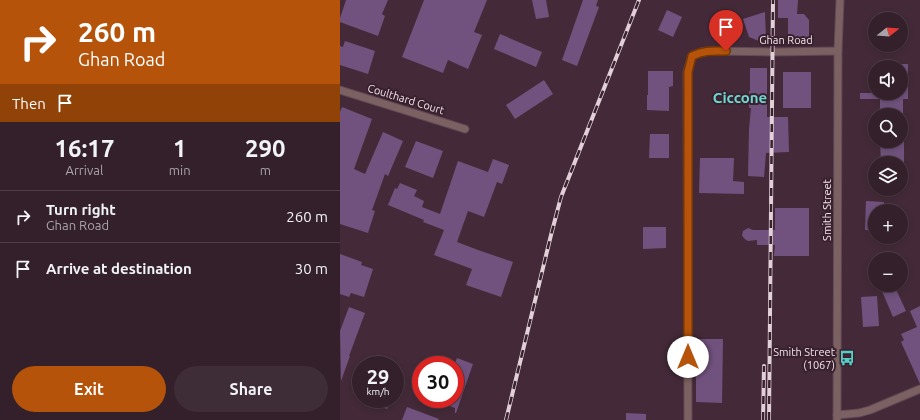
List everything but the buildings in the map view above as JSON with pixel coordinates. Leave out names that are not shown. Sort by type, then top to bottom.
[{"type":"street","name":"Smith Street","points":[[837,417],[838,51],[840,0]]},
{"type":"street","name":"Ghan Road","points":[[688,420],[688,72],[692,56],[701,52],[710,51],[838,51]]},
{"type":"street","name":"Coulthard Court","points":[[340,90],[465,129]]},
{"type":"street","points":[[837,417],[870,410],[920,389]]},
{"type":"railway","points":[[506,420],[561,197],[639,0]]},
{"type":"railway","points":[[769,420],[773,0]]},
{"type":"railway","points":[[763,420],[764,366]]},
{"type":"place","name":"Smith Street (1067)","points":[[847,358]]},
{"type":"district","name":"Ciccone","points":[[740,97]]},
{"type":"route","points":[[688,357],[688,72],[692,56],[701,52],[726,51]]}]
